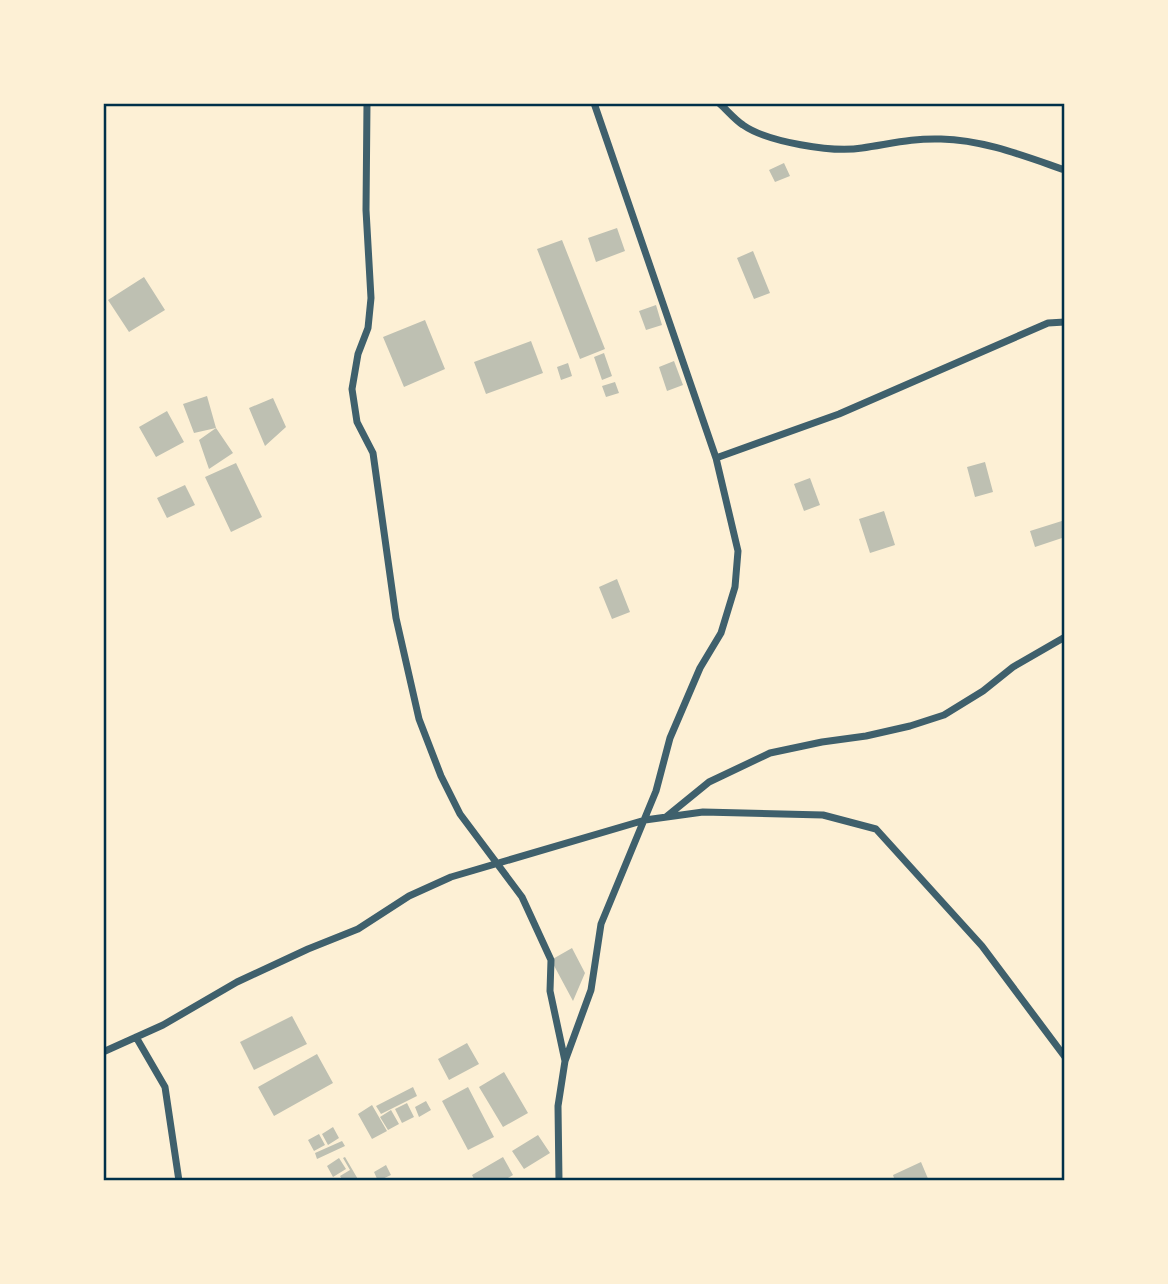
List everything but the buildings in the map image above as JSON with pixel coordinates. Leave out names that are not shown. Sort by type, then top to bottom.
[{"type":"street","points":[[367,103],[366,210],[371,298],[369,327],[358,354],[352,389],[357,422],[373,453],[397,618],[419,719],[441,776],[460,814],[522,897],[551,960],[550,991],[565,1061]]},
{"type":"street","points":[[559,1181],[558,1106],[565,1061],[591,990],[601,924],[656,791],[670,738],[700,668],[721,633],[736,587],[738,551],[716,458],[594,103]]},
{"type":"street","points":[[719,103],[743,126],[783,141],[818,147],[859,149],[902,140],[943,139],[989,145],[1065,170]]},
{"type":"street","points":[[716,458],[839,414],[1048,323],[1065,323]]},
{"type":"street","points":[[666,817],[709,782],[770,753],[866,736],[944,715],[983,691],[1013,667],[1065,637]]},
{"type":"street","points":[[103,1052],[163,1026],[237,982],[358,929],[409,897],[451,877],[645,820],[703,812],[824,815],[876,829],[982,946],[1065,1057]]},
{"type":"street","points":[[136,1037],[165,1087],[179,1181]]}]
